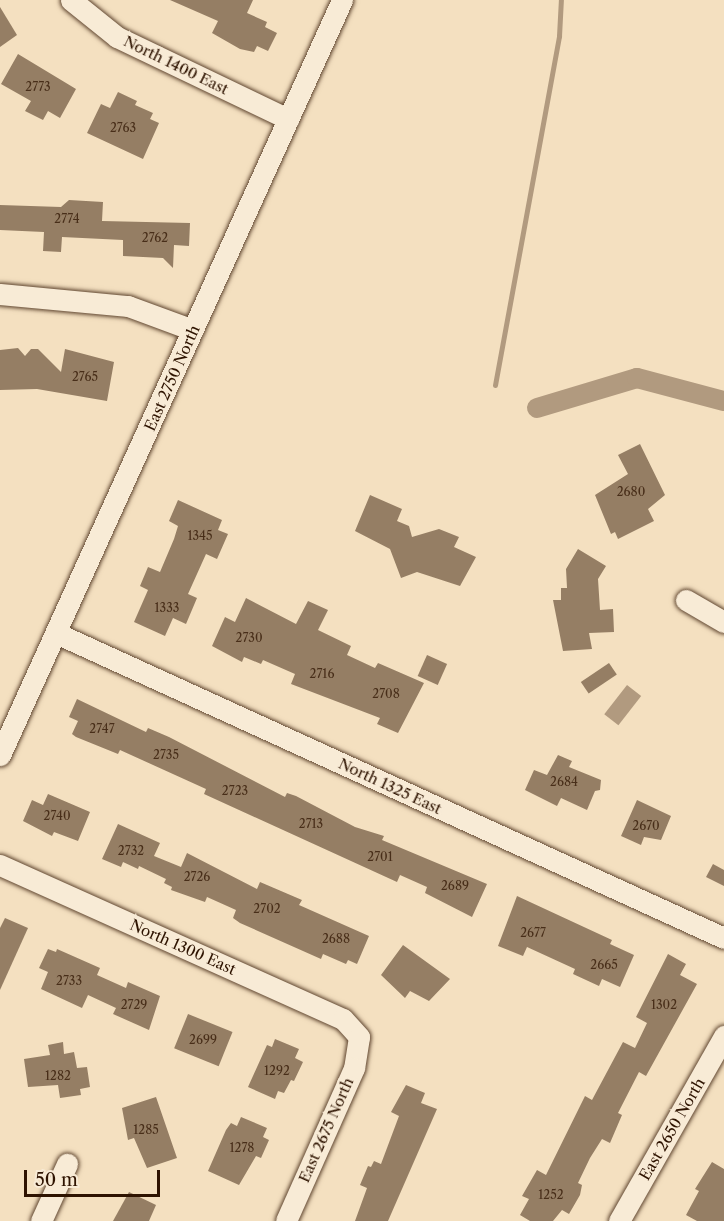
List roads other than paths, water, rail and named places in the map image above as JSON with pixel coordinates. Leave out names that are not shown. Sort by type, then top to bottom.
[{"type":"street","name":"North 1400 East","points":[[71,0],[117,37],[288,119]]},
{"type":"street","name":"East 2750 North","points":[[0,755],[342,0]]},
{"type":"street","points":[[0,294],[128,306],[193,330]]},
{"type":"street","points":[[686,600],[724,622]]},
{"type":"street","name":"North 1325 East","points":[[56,633],[724,938]]},
{"type":"street","name":"North 1300 East","points":[[0,866],[343,1019],[359,1037]]},
{"type":"street","name":"East 2650 North","points":[[619,1221],[724,1036]]},
{"type":"street","name":"East 2675 North","points":[[286,1221],[354,1068],[359,1037]]},
{"type":"street","points":[[41,1221],[67,1164]]},
{"type":"waterway","points":[[495,385],[559,36],[561,0]]},
{"type":"waterway","points":[[537,408],[637,378],[724,401]]}]
